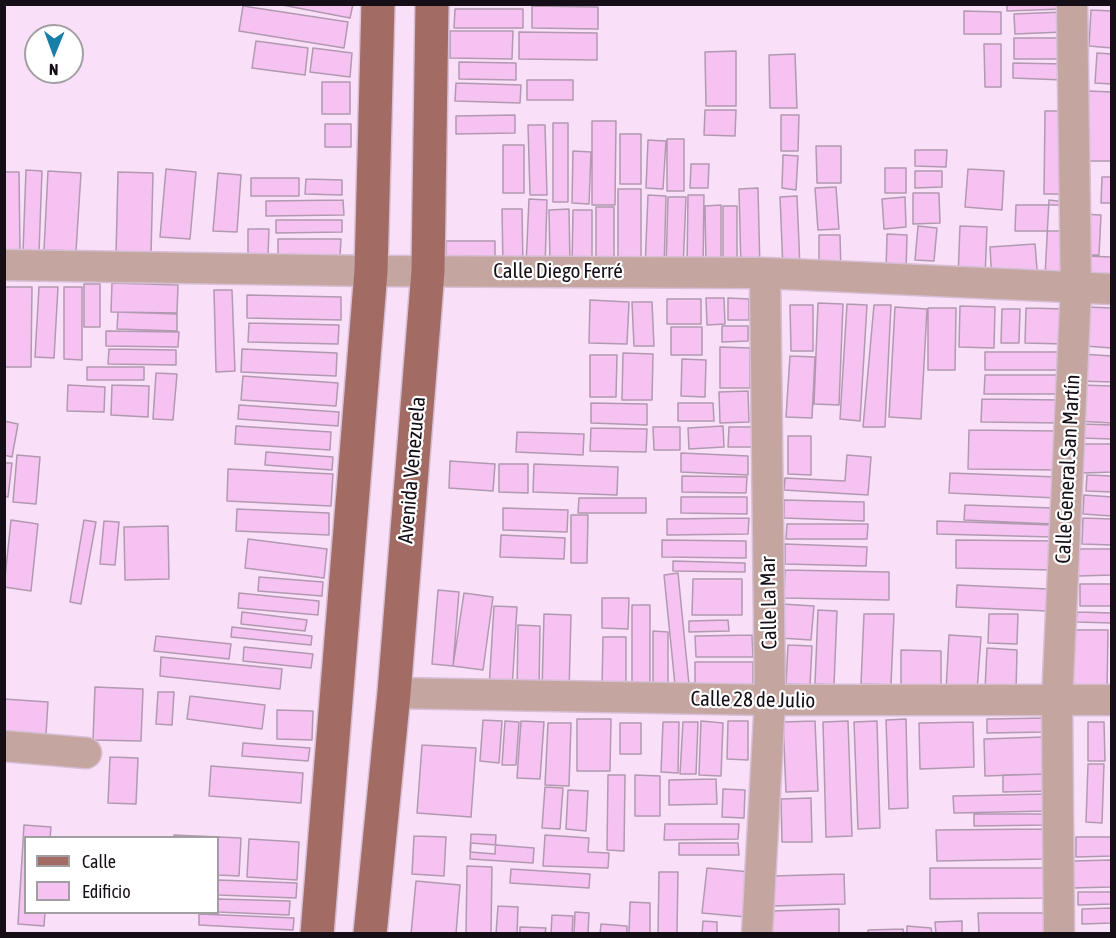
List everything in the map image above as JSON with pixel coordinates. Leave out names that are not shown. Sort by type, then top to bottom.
[{"type":"main road","points":[[317,933],[371,271],[378,4]]},
{"type":"main road","name":"Avenida Venezuela","points":[[370,933],[394,693],[428,271],[432,4]]},
{"type":"street","name":"Calle General San Martín","points":[[1059,933],[1057,702],[1076,288],[1072,4]]},
{"type":"street","name":"Calle Diego Ferré","points":[[4,265],[371,271],[765,273],[1112,289]]},
{"type":"street","name":"Calle La Mar","points":[[757,933],[770,700],[765,273]]},
{"type":"street","name":"Calle 28 de Julio","points":[[394,693],[770,700],[1057,702],[1112,700]]},
{"type":"street","points":[[4,746],[86,753]]},
{"type":"building","points":[[277,4],[353,4],[350,18]]},
{"type":"building","points":[[1007,4],[1062,4],[1062,9],[1007,11]]},
{"type":"building","points":[[243,6],[348,22],[344,48],[239,31]]},
{"type":"building","points":[[532,6],[598,7],[598,29],[532,28]]},
{"type":"building","points":[[455,9],[523,9],[523,28],[454,28]]},
{"type":"building","points":[[1091,10],[1112,11],[1112,48],[1089,46]]},
{"type":"building","points":[[964,11],[1001,12],[1001,34],[964,34]]},
{"type":"building","points":[[1063,12],[1063,32],[1015,34],[1014,14]]},
{"type":"building","points":[[450,31],[513,31],[512,59],[450,58]]},
{"type":"building","points":[[519,32],[597,33],[597,60],[519,59]]},
{"type":"building","points":[[1014,38],[1064,38],[1064,59],[1014,59]]},
{"type":"building","points":[[256,41],[308,48],[305,75],[252,68]]},
{"type":"building","points":[[984,44],[1001,44],[1001,87],[985,87]]},
{"type":"building","points":[[313,48],[352,53],[350,77],[310,72]]},
{"type":"building","points":[[736,51],[736,106],[706,106],[705,52]]},
{"type":"building","points":[[1097,53],[1112,54],[1112,84],[1095,83]]},
{"type":"building","points":[[795,54],[797,108],[770,108],[769,55]]},
{"type":"building","points":[[459,62],[516,63],[516,80],[459,79]]},
{"type":"building","points":[[1013,63],[1064,64],[1063,80],[1013,78]]},
{"type":"building","points":[[527,80],[573,80],[573,100],[527,100]]},
{"type":"building","points":[[322,82],[350,82],[350,114],[322,114]]},
{"type":"building","points":[[456,83],[521,85],[520,103],[455,101]]},
{"type":"building","points":[[1088,91],[1112,92],[1112,161],[1086,161]]},
{"type":"building","points":[[705,110],[736,110],[735,136],[704,135]]},
{"type":"building","points":[[1045,111],[1067,111],[1066,194],[1044,194]]},
{"type":"building","points":[[515,115],[515,133],[456,134],[456,116]]},
{"type":"building","points":[[781,115],[799,115],[798,151],[781,151]]},
{"type":"building","points":[[592,121],[616,121],[615,205],[592,205]]},
{"type":"building","points":[[553,123],[568,123],[568,202],[553,202]]},
{"type":"building","points":[[325,124],[351,124],[351,147],[325,147]]},
{"type":"building","points":[[528,125],[545,125],[547,195],[530,195]]},
{"type":"building","points":[[620,134],[641,134],[641,184],[620,184]]},
{"type":"building","points":[[667,139],[684,139],[684,191],[667,191]]},
{"type":"building","points":[[648,140],[666,141],[663,189],[646,188]]},
{"type":"building","points":[[503,145],[524,145],[524,193],[503,193]]},
{"type":"building","points":[[816,146],[841,146],[841,183],[817,183]]},
{"type":"building","points":[[915,150],[947,150],[946,167],[915,166]]},
{"type":"building","points":[[573,151],[591,152],[589,204],[572,203]]},
{"type":"building","points":[[783,155],[798,156],[796,190],[782,188]]},
{"type":"building","points":[[691,164],[709,164],[708,188],[690,188]]},
{"type":"building","points":[[885,168],[906,168],[906,193],[885,193]]},
{"type":"building","points":[[166,169],[196,172],[190,239],[160,237]]},
{"type":"building","points":[[968,169],[1004,171],[1002,210],[965,207]]},
{"type":"building","points":[[26,170],[42,171],[39,253],[23,252]]},
{"type":"building","points":[[48,171],[81,173],[76,251],[44,250]]},
{"type":"building","points":[[915,171],[942,171],[942,187],[915,188]]},
{"type":"building","points":[[4,172],[19,172],[20,251],[4,251]]},
{"type":"building","points":[[118,172],[153,173],[151,256],[116,255]]},
{"type":"building","points":[[218,173],[241,175],[237,232],[213,231]]},
{"type":"building","points":[[1102,177],[1112,177],[1112,203],[1101,203]]},
{"type":"building","points":[[251,178],[299,178],[299,196],[251,196]]},
{"type":"building","points":[[306,179],[342,180],[342,195],[305,194]]},
{"type":"building","points":[[836,187],[839,229],[818,230],[815,188]]},
{"type":"building","points":[[758,188],[760,269],[741,270],[739,189]]},
{"type":"building","points":[[618,189],[641,189],[641,270],[618,270]]},
{"type":"building","points":[[913,193],[939,193],[940,223],[913,224]]},
{"type":"building","points":[[648,195],[666,196],[664,269],[645,268]]},
{"type":"building","points":[[688,195],[704,195],[703,269],[687,269]]},
{"type":"building","points":[[797,196],[800,268],[783,269],[780,197]]},
{"type":"building","points":[[668,197],[686,197],[683,269],[666,269]]},
{"type":"building","points":[[905,197],[906,227],[884,229],[882,199]]},
{"type":"building","points":[[529,199],[547,200],[545,267],[526,266]]},
{"type":"building","points":[[343,200],[344,215],[266,216],[266,201]]},
{"type":"building","points":[[1049,200],[1065,202],[1061,278],[1045,276]]},
{"type":"building","points":[[721,205],[721,267],[706,267],[705,206]]},
{"type":"building","points":[[1016,205],[1064,205],[1064,231],[1015,231]]},
{"type":"building","points":[[723,206],[737,206],[737,268],[723,268]]},
{"type":"building","points":[[596,207],[614,207],[614,267],[596,267]]},
{"type":"building","points":[[502,209],[522,209],[523,267],[503,267]]},
{"type":"building","points":[[569,209],[570,265],[550,266],[549,210]]},
{"type":"building","points":[[573,210],[592,210],[592,266],[572,266]]},
{"type":"building","points":[[1082,214],[1101,215],[1099,255],[1082,255]]},
{"type":"building","points":[[276,220],[342,220],[342,232],[276,233]]},
{"type":"building","points":[[918,226],[937,228],[934,261],[915,260]]},
{"type":"building","points":[[960,226],[987,227],[985,279],[958,278]]},
{"type":"building","points":[[248,229],[269,229],[268,255],[248,255]]},
{"type":"building","points":[[887,234],[907,235],[906,272],[886,272]]},
{"type":"building","points":[[819,235],[840,235],[841,273],[819,273]]},
{"type":"building","points":[[278,239],[341,239],[340,256],[278,255]]},
{"type":"building","points":[[446,241],[495,241],[495,268],[446,268]]},
{"type":"building","points":[[1035,244],[1038,281],[992,283],[990,247]]},
{"type":"building","points":[[1086,256],[1111,257],[1111,279],[1086,279]]},
{"type":"building","points":[[112,283],[178,285],[177,313],[111,312]]},
{"type":"building","points":[[84,284],[100,284],[100,327],[84,327]]},
{"type":"building","points":[[4,287],[32,287],[31,367],[4,367]]},
{"type":"building","points":[[39,287],[58,287],[54,358],[35,357]]},
{"type":"building","points":[[64,287],[82,287],[82,360],[64,359]]},
{"type":"building","points":[[214,290],[232,290],[235,371],[216,372]]},
{"type":"building","points":[[247,295],[341,297],[341,320],[247,318]]},
{"type":"building","points":[[706,298],[724,298],[725,324],[707,325]]},
{"type":"building","points":[[728,298],[749,299],[749,320],[728,320]]},
{"type":"building","points":[[667,299],[701,299],[701,324],[667,324]]},
{"type":"building","points":[[590,300],[629,302],[627,344],[589,343]]},
{"type":"building","points":[[632,302],[652,302],[654,346],[634,346]]},
{"type":"building","points":[[818,303],[843,304],[839,405],[814,404]]},
{"type":"building","points":[[847,304],[867,305],[860,421],[840,419]]},
{"type":"building","points":[[790,305],[813,305],[813,351],[791,351]]},
{"type":"building","points":[[874,305],[891,305],[885,427],[863,427]]},
{"type":"building","points":[[960,306],[995,307],[994,348],[959,347]]},
{"type":"building","points":[[895,307],[927,309],[921,419],[889,417]]},
{"type":"building","points":[[1087,307],[1112,308],[1112,348],[1085,346]]},
{"type":"building","points":[[928,308],[956,308],[955,370],[928,370]]},
{"type":"building","points":[[1026,308],[1065,309],[1063,344],[1025,343]]},
{"type":"building","points":[[1002,309],[1020,309],[1019,343],[1001,343]]},
{"type":"building","points":[[118,312],[177,314],[177,331],[117,329]]},
{"type":"building","points":[[249,323],[339,325],[338,344],[248,342]]},
{"type":"building","points":[[722,326],[748,326],[748,341],[722,342]]},
{"type":"building","points":[[671,327],[702,327],[702,355],[671,355]]},
{"type":"building","points":[[106,331],[179,332],[178,347],[106,346]]},
{"type":"building","points":[[720,347],[750,348],[750,388],[720,388]]},
{"type":"building","points":[[109,349],[176,350],[176,365],[108,364]]},
{"type":"building","points":[[242,349],[337,353],[336,376],[241,372]]},
{"type":"building","points":[[985,352],[1060,352],[1060,370],[985,370]]},
{"type":"building","points":[[623,353],[653,354],[652,400],[622,400]]},
{"type":"building","points":[[1081,354],[1112,356],[1112,382],[1080,381]]},
{"type":"building","points":[[590,355],[617,355],[616,397],[590,397]]},
{"type":"building","points":[[790,356],[815,357],[812,418],[786,417]]},
{"type":"building","points":[[682,359],[706,360],[705,397],[681,396]]},
{"type":"building","points":[[87,367],[144,367],[144,380],[87,380]]},
{"type":"building","points":[[156,373],[177,374],[173,420],[153,419]]},
{"type":"building","points":[[985,375],[1060,375],[1060,394],[984,394]]},
{"type":"building","points":[[243,376],[338,383],[336,406],[241,400]]},
{"type":"building","points":[[68,385],[105,387],[104,412],[67,411]]},
{"type":"building","points":[[112,385],[149,386],[148,417],[111,415]]},
{"type":"building","points":[[1079,385],[1112,386],[1112,423],[1077,421]]},
{"type":"building","points":[[748,391],[749,422],[720,423],[719,392]]},
{"type":"building","points":[[982,399],[1061,400],[1061,423],[981,422]]},
{"type":"building","points":[[591,403],[647,404],[647,425],[591,423]]},
{"type":"building","points":[[678,403],[713,403],[714,421],[678,421]]},
{"type":"building","points":[[239,405],[339,412],[338,426],[238,419]]},
{"type":"building","points":[[4,421],[18,424],[12,457],[4,455]]},
{"type":"building","points":[[1082,424],[1112,425],[1112,439],[1081,438]]},
{"type":"building","points":[[236,426],[331,432],[330,450],[235,444]]},
{"type":"building","points":[[723,426],[724,447],[689,449],[688,428]]},
{"type":"building","points":[[653,427],[680,427],[680,450],[654,450]]},
{"type":"building","points":[[729,427],[752,427],[752,447],[728,447]]},
{"type":"building","points":[[591,428],[647,429],[646,452],[590,451]]},
{"type":"building","points":[[969,430],[1059,431],[1058,470],[968,469]]},
{"type":"building","points":[[517,432],[584,434],[583,455],[516,452]]},
{"type":"building","points":[[788,436],[811,436],[811,475],[788,474]]},
{"type":"building","points":[[1082,444],[1112,444],[1112,472],[1083,473]]},
{"type":"building","points":[[266,452],[333,457],[332,470],[265,465]]},
{"type":"building","points":[[681,453],[748,456],[748,475],[681,472]]},
{"type":"building","points":[[17,455],[40,457],[36,504],[13,502]]},
{"type":"building","points":[[847,455],[871,457],[868,495],[784,490],[785,478],[845,481]]},
{"type":"building","points":[[450,461],[495,464],[493,491],[449,488]]},
{"type":"building","points":[[4,463],[12,463],[8,497],[4,496]]},
{"type":"building","points":[[499,464],[528,464],[528,493],[499,492]]},
{"type":"building","points":[[534,464],[618,467],[617,495],[533,492]]},
{"type":"building","points":[[228,469],[333,474],[331,506],[227,501]]},
{"type":"building","points":[[950,473],[1057,477],[1057,498],[949,493]]},
{"type":"building","points":[[1087,475],[1112,476],[1112,492],[1086,491]]},
{"type":"building","points":[[682,476],[747,477],[746,493],[682,492]]},
{"type":"building","points":[[1084,495],[1112,497],[1112,516],[1083,514]]},
{"type":"building","points":[[681,497],[747,497],[747,514],[681,513]]},
{"type":"building","points":[[579,498],[646,498],[646,513],[578,513]]},
{"type":"building","points":[[784,500],[864,502],[864,521],[784,518]]},
{"type":"building","points":[[965,505],[1053,508],[1052,524],[964,520]]},
{"type":"building","points":[[503,508],[568,510],[567,532],[503,530]]},
{"type":"building","points":[[237,509],[329,513],[329,535],[236,531]]},
{"type":"building","points":[[571,515],[588,515],[587,563],[571,563]]},
{"type":"building","points":[[749,518],[748,534],[667,535],[667,519]]},
{"type":"building","points":[[1083,518],[1112,519],[1112,545],[1082,544]]},
{"type":"building","points":[[11,520],[38,524],[31,591],[4,587]]},
{"type":"building","points":[[84,520],[96,522],[81,604],[70,602]]},
{"type":"building","points":[[104,521],[119,522],[115,565],[100,564]]},
{"type":"building","points":[[937,521],[1053,525],[1053,537],[937,534]]},
{"type":"building","points":[[787,524],[868,524],[867,539],[786,539]]},
{"type":"building","points":[[168,526],[169,579],[125,580],[124,527]]},
{"type":"building","points":[[501,535],[565,538],[564,559],[500,557]]},
{"type":"building","points":[[248,539],[327,549],[324,578],[245,568]]},
{"type":"building","points":[[662,540],[746,541],[746,558],[662,557]]},
{"type":"building","points":[[956,540],[1056,541],[1055,570],[956,568]]},
{"type":"building","points":[[785,544],[867,547],[866,566],[785,564]]},
{"type":"building","points":[[1078,549],[1112,549],[1112,575],[1078,576]]},
{"type":"building","points":[[673,561],[745,563],[745,572],[673,571]]},
{"type":"building","points":[[785,570],[889,572],[889,600],[784,598]]},
{"type":"building","points":[[678,573],[689,684],[675,685],[664,575]]},
{"type":"building","points":[[259,577],[323,582],[322,596],[258,591]]},
{"type":"building","points":[[693,579],[742,579],[742,615],[692,615]]},
{"type":"building","points":[[1080,584],[1112,584],[1112,606],[1080,606]]},
{"type":"building","points":[[957,585],[1048,589],[1047,611],[956,607]]},
{"type":"building","points":[[438,590],[459,592],[453,666],[432,664]]},
{"type":"building","points":[[239,593],[319,601],[318,615],[238,608]]},
{"type":"building","points":[[464,593],[493,597],[483,670],[453,666]]},
{"type":"building","points":[[602,598],[629,598],[628,629],[602,628]]},
{"type":"building","points":[[782,604],[814,606],[811,640],[781,638]]},
{"type":"building","points":[[632,605],[650,605],[650,688],[632,688]]},
{"type":"building","points":[[494,606],[517,607],[512,689],[489,688]]},
{"type":"building","points":[[818,610],[837,611],[834,685],[815,684]]},
{"type":"building","points":[[242,612],[307,620],[305,631],[241,624]]},
{"type":"building","points":[[1077,612],[1112,613],[1112,623],[1076,622]]},
{"type":"building","points":[[544,614],[571,615],[569,692],[542,691]]},
{"type":"building","points":[[864,614],[894,614],[891,685],[861,684]]},
{"type":"building","points":[[989,614],[1018,614],[1017,644],[988,643]]},
{"type":"building","points":[[728,620],[729,631],[689,632],[689,621]]},
{"type":"building","points":[[518,625],[540,626],[539,691],[517,691]]},
{"type":"building","points":[[232,627],[312,636],[311,645],[231,637]]},
{"type":"building","points":[[1071,630],[1108,630],[1107,692],[1069,691]]},
{"type":"building","points":[[653,631],[668,632],[668,688],[653,688]]},
{"type":"building","points":[[752,635],[753,657],[696,657],[695,636]]},
{"type":"building","points":[[949,635],[981,637],[977,692],[946,691]]},
{"type":"building","points":[[156,636],[231,644],[229,659],[154,651]]},
{"type":"building","points":[[603,637],[626,637],[626,689],[602,689]]},
{"type":"building","points":[[788,645],[812,646],[810,685],[786,684]]},
{"type":"building","points":[[244,647],[313,654],[311,668],[243,661]]},
{"type":"building","points":[[987,648],[1017,650],[1016,690],[985,689]]},
{"type":"building","points":[[901,650],[941,651],[941,690],[901,689]]},
{"type":"building","points":[[161,657],[282,669],[280,689],[160,676]]},
{"type":"building","points":[[695,662],[753,662],[753,687],[695,687]]},
{"type":"building","points":[[95,687],[143,689],[141,741],[93,740]]},
{"type":"building","points":[[158,692],[174,692],[172,725],[156,724]]},
{"type":"building","points":[[190,696],[265,705],[262,729],[187,719]]},
{"type":"building","points":[[4,699],[48,702],[46,734],[4,731]]},
{"type":"building","points":[[277,710],[313,711],[312,740],[277,739]]},
{"type":"building","points":[[1047,718],[1047,732],[987,733],[987,719]]},
{"type":"building","points":[[577,719],[611,719],[610,771],[577,771]]},
{"type":"building","points":[[906,719],[908,808],[889,809],[886,720]]},
{"type":"building","points":[[483,720],[502,721],[499,763],[480,761]]},
{"type":"building","points":[[505,721],[519,722],[516,765],[502,765]]},
{"type":"building","points":[[521,721],[544,722],[540,779],[517,778]]},
{"type":"building","points":[[701,721],[723,723],[721,776],[699,775]]},
{"type":"building","points":[[728,721],[748,721],[748,760],[727,759]]},
{"type":"building","points":[[815,721],[818,791],[786,792],[783,722]]},
{"type":"building","points":[[848,721],[852,836],[826,837],[823,722]]},
{"type":"building","points":[[877,721],[880,828],[858,829],[854,722]]},
{"type":"building","points":[[663,722],[679,722],[678,773],[661,772]]},
{"type":"building","points":[[683,722],[698,722],[696,774],[680,774]]},
{"type":"building","points":[[973,722],[974,767],[920,769],[919,723]]},
{"type":"building","points":[[1088,722],[1104,722],[1105,761],[1088,761]]},
{"type":"building","points":[[548,723],[571,723],[569,786],[545,785]]},
{"type":"building","points":[[620,723],[641,723],[641,754],[620,754]]},
{"type":"building","points":[[1044,737],[1044,774],[985,776],[984,739]]},
{"type":"building","points":[[243,743],[310,748],[308,761],[242,756]]},
{"type":"building","points":[[422,745],[476,748],[471,817],[417,813]]},
{"type":"building","points":[[110,757],[138,758],[136,804],[108,803]]},
{"type":"building","points":[[1088,764],[1104,764],[1102,823],[1086,822]]},
{"type":"building","points":[[211,766],[303,773],[301,803],[209,796]]},
{"type":"building","points":[[1050,774],[1051,791],[1003,792],[1003,775]]},
{"type":"building","points":[[608,775],[625,775],[624,851],[607,850]]},
{"type":"building","points":[[635,775],[660,776],[660,816],[635,816]]},
{"type":"building","points":[[716,779],[717,804],[669,805],[669,780]]},
{"type":"building","points":[[545,787],[563,788],[560,829],[542,828]]},
{"type":"building","points":[[723,789],[745,790],[744,818],[722,817]]},
{"type":"building","points":[[568,790],[588,791],[586,831],[566,829]]},
{"type":"building","points":[[1048,794],[1048,811],[954,813],[953,796]]},
{"type":"building","points":[[811,798],[812,842],[782,842],[781,799]]},
{"type":"building","points":[[974,814],[1049,814],[1049,825],[974,826]]},
{"type":"building","points":[[665,824],[739,824],[738,839],[664,840]]},
{"type":"building","points":[[24,825],[51,827],[50,836],[24,836],[24,914],[45,914],[44,926],[18,924]]},
{"type":"building","points":[[1046,829],[1047,859],[937,861],[936,830]]},
{"type":"building","points":[[471,834],[496,835],[495,854],[470,852]]},
{"type":"building","points":[[545,835],[589,838],[588,852],[609,853],[608,868],[543,866]]},
{"type":"building","points":[[414,836],[446,837],[444,876],[412,874]]},
{"type":"building","points":[[219,837],[241,838],[239,876],[219,875]]},
{"type":"building","points":[[1076,837],[1112,837],[1112,856],[1076,857]]},
{"type":"building","points":[[249,839],[299,842],[297,880],[247,877]]},
{"type":"building","points":[[471,843],[534,848],[533,863],[470,859]]},
{"type":"building","points":[[679,843],[738,843],[739,855],[679,855]]},
{"type":"building","points":[[1112,860],[1112,887],[1073,888],[1073,861]]},
{"type":"building","points":[[467,866],[492,867],[491,934],[466,934]]},
{"type":"building","points":[[707,868],[750,872],[746,917],[702,913]]},
{"type":"building","points":[[930,868],[1048,868],[1048,898],[930,899]]},
{"type":"building","points":[[511,869],[590,874],[589,888],[510,883]]},
{"type":"building","points":[[659,872],[678,872],[677,934],[658,934]]},
{"type":"building","points":[[844,874],[845,904],[773,906],[772,876]]},
{"type":"building","points":[[219,880],[297,883],[296,898],[219,895]]},
{"type":"building","points":[[416,881],[460,885],[456,934],[411,934]]},
{"type":"building","points":[[1078,892],[1112,892],[1112,904],[1078,905]]},
{"type":"building","points":[[219,899],[290,901],[289,915],[219,912]]},
{"type":"building","points":[[630,902],[650,903],[650,934],[629,934]]},
{"type":"building","points":[[498,906],[518,907],[517,934],[496,934]]},
{"type":"building","points":[[1112,908],[1112,923],[1082,924],[1082,909]]},
{"type":"building","points":[[839,909],[839,934],[772,934],[772,911]]},
{"type":"building","points":[[575,912],[589,913],[588,934],[574,934]]},
{"type":"building","points":[[978,913],[1046,913],[1046,934],[979,934]]},
{"type":"building","points":[[199,914],[294,918],[293,930],[199,925]]},
{"type":"building","points":[[552,915],[573,916],[572,934],[551,934]]},
{"type":"building","points":[[703,921],[717,922],[717,934],[702,934]]},
{"type":"building","points":[[962,921],[962,934],[936,934],[935,922]]},
{"type":"building","points":[[601,924],[627,926],[627,934],[600,934]]},
{"type":"building","points":[[907,926],[931,928],[932,934],[907,934]]},
{"type":"building","points":[[520,927],[546,928],[545,934],[520,934]]},
{"type":"building","points":[[903,929],[904,934],[868,934],[868,930]]}]
